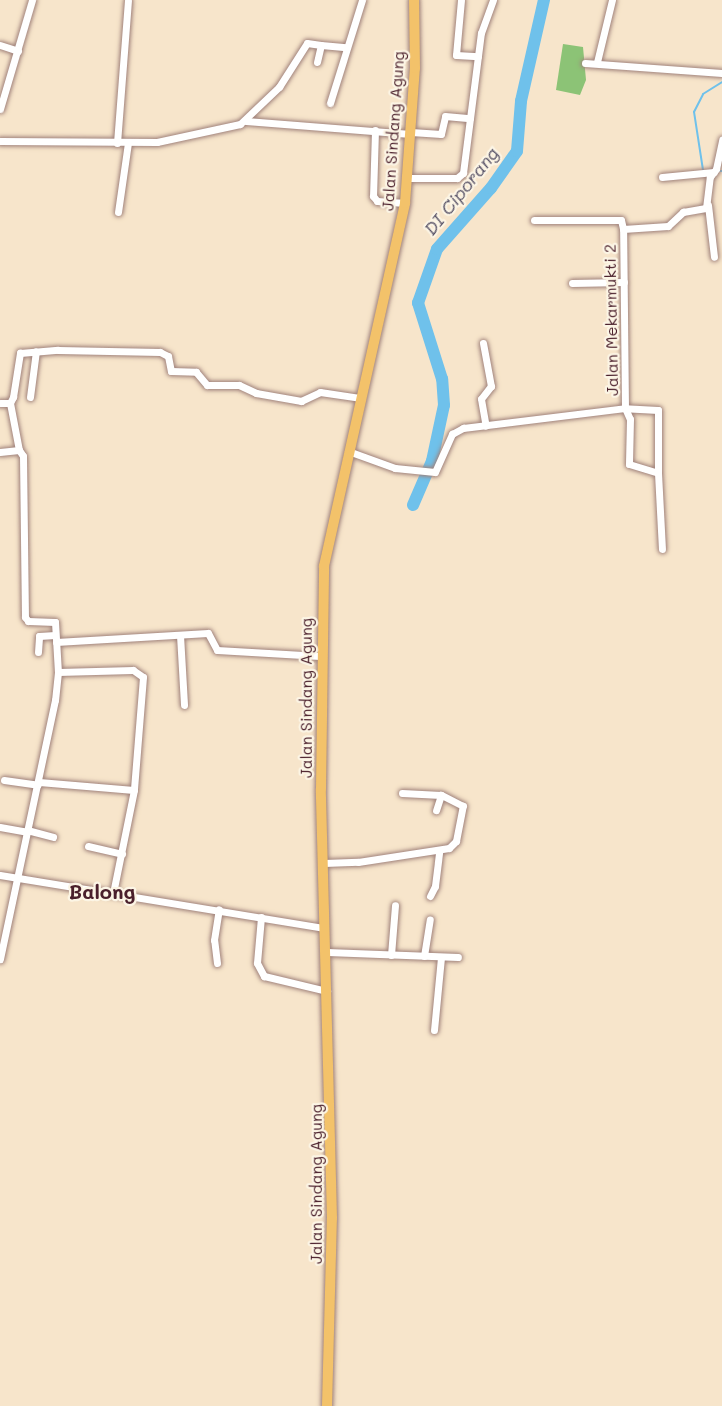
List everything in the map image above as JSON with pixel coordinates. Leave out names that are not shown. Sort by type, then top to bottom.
[{"type":"main road","name":"Jalan Sindang Agung","points":[[327,1406],[332,1218],[320,656],[325,553],[405,203],[415,68],[414,0]]},
{"type":"street","points":[[117,143],[128,0]]},
{"type":"street","points":[[330,102],[346,47],[354,33],[362,0]]},
{"type":"street","points":[[461,0],[456,55],[478,56]]},
{"type":"street","points":[[407,178],[461,176],[478,56],[493,0]]},
{"type":"street","points":[[597,62],[612,0]]},
{"type":"street","points":[[0,109],[18,51],[30,1]]},
{"type":"street","points":[[0,45],[18,51]]},
{"type":"street","points":[[246,121],[293,70],[306,45],[346,47]]},
{"type":"street","points":[[316,62],[321,45]]},
{"type":"street","points":[[585,63],[597,62],[722,73]]},
{"type":"street","points":[[0,141],[157,142],[246,121],[441,134],[446,116],[470,118]]},
{"type":"street","points":[[375,130],[373,196],[377,201],[405,203]]},
{"type":"street","points":[[714,257],[708,183],[714,172],[722,140]]},
{"type":"street","points":[[118,212],[128,143]]},
{"type":"street","points":[[662,177],[714,172]]},
{"type":"street","name":"Jalan Mekarmukti 2","points":[[348,451],[395,468],[435,472],[454,432],[594,409],[625,408],[623,229],[668,226],[683,212],[708,204]]},
{"type":"street","points":[[534,220],[621,220],[623,229]]},
{"type":"street","points":[[572,283],[624,282]]},
{"type":"street","points":[[483,343],[491,386],[481,399],[486,426]]},
{"type":"street","points":[[30,397],[36,351]]},
{"type":"street","points":[[0,959],[38,783],[58,672],[54,622],[28,621],[25,617],[23,456],[19,450],[10,403],[20,353],[36,351],[160,352],[168,356],[171,371],[196,372],[207,385],[239,385],[256,393],[301,401],[320,392],[360,398]]},
{"type":"street","points":[[0,403],[10,403]]},
{"type":"street","points":[[658,473],[629,464],[630,419],[625,408],[658,410],[658,473],[662,549]]},
{"type":"street","points":[[0,452],[19,450]]},
{"type":"street","points":[[38,652],[39,636],[56,638],[211,634],[217,650],[320,656]]},
{"type":"street","points":[[180,635],[184,705]]},
{"type":"street","points":[[58,672],[133,670],[141,673],[143,682],[134,790],[113,893]]},
{"type":"street","points":[[4,780],[134,790]]},
{"type":"street","points":[[324,863],[358,862],[439,851],[456,842],[463,806],[441,795],[402,793]]},
{"type":"street","points":[[436,810],[441,795]]},
{"type":"street","points":[[0,827],[53,837]]},
{"type":"street","points":[[88,846],[122,854]]},
{"type":"street","points":[[430,896],[435,886],[439,851]]},
{"type":"street","points":[[0,875],[325,928]]},
{"type":"street","points":[[391,955],[395,904]]},
{"type":"street","points":[[217,963],[214,940],[219,909]]},
{"type":"street","points":[[261,917],[257,963],[264,976],[328,991]]},
{"type":"street","points":[[424,956],[430,919]]},
{"type":"street","points":[[327,952],[458,957]]},
{"type":"street","points":[[434,1030],[441,957]]},
{"type":"green space","points":[[563,44],[583,47],[586,80],[580,95],[556,90]]},
{"type":"waterway","name":"DI Ciporang","points":[[413,505],[432,461],[444,405],[442,379],[418,303],[437,249],[491,188],[517,151],[521,101],[544,0]]},
{"type":"waterway","points":[[703,170],[694,112],[703,94],[722,82]]},
{"type":"district","name":"Balong","points":[[102,891]]}]
